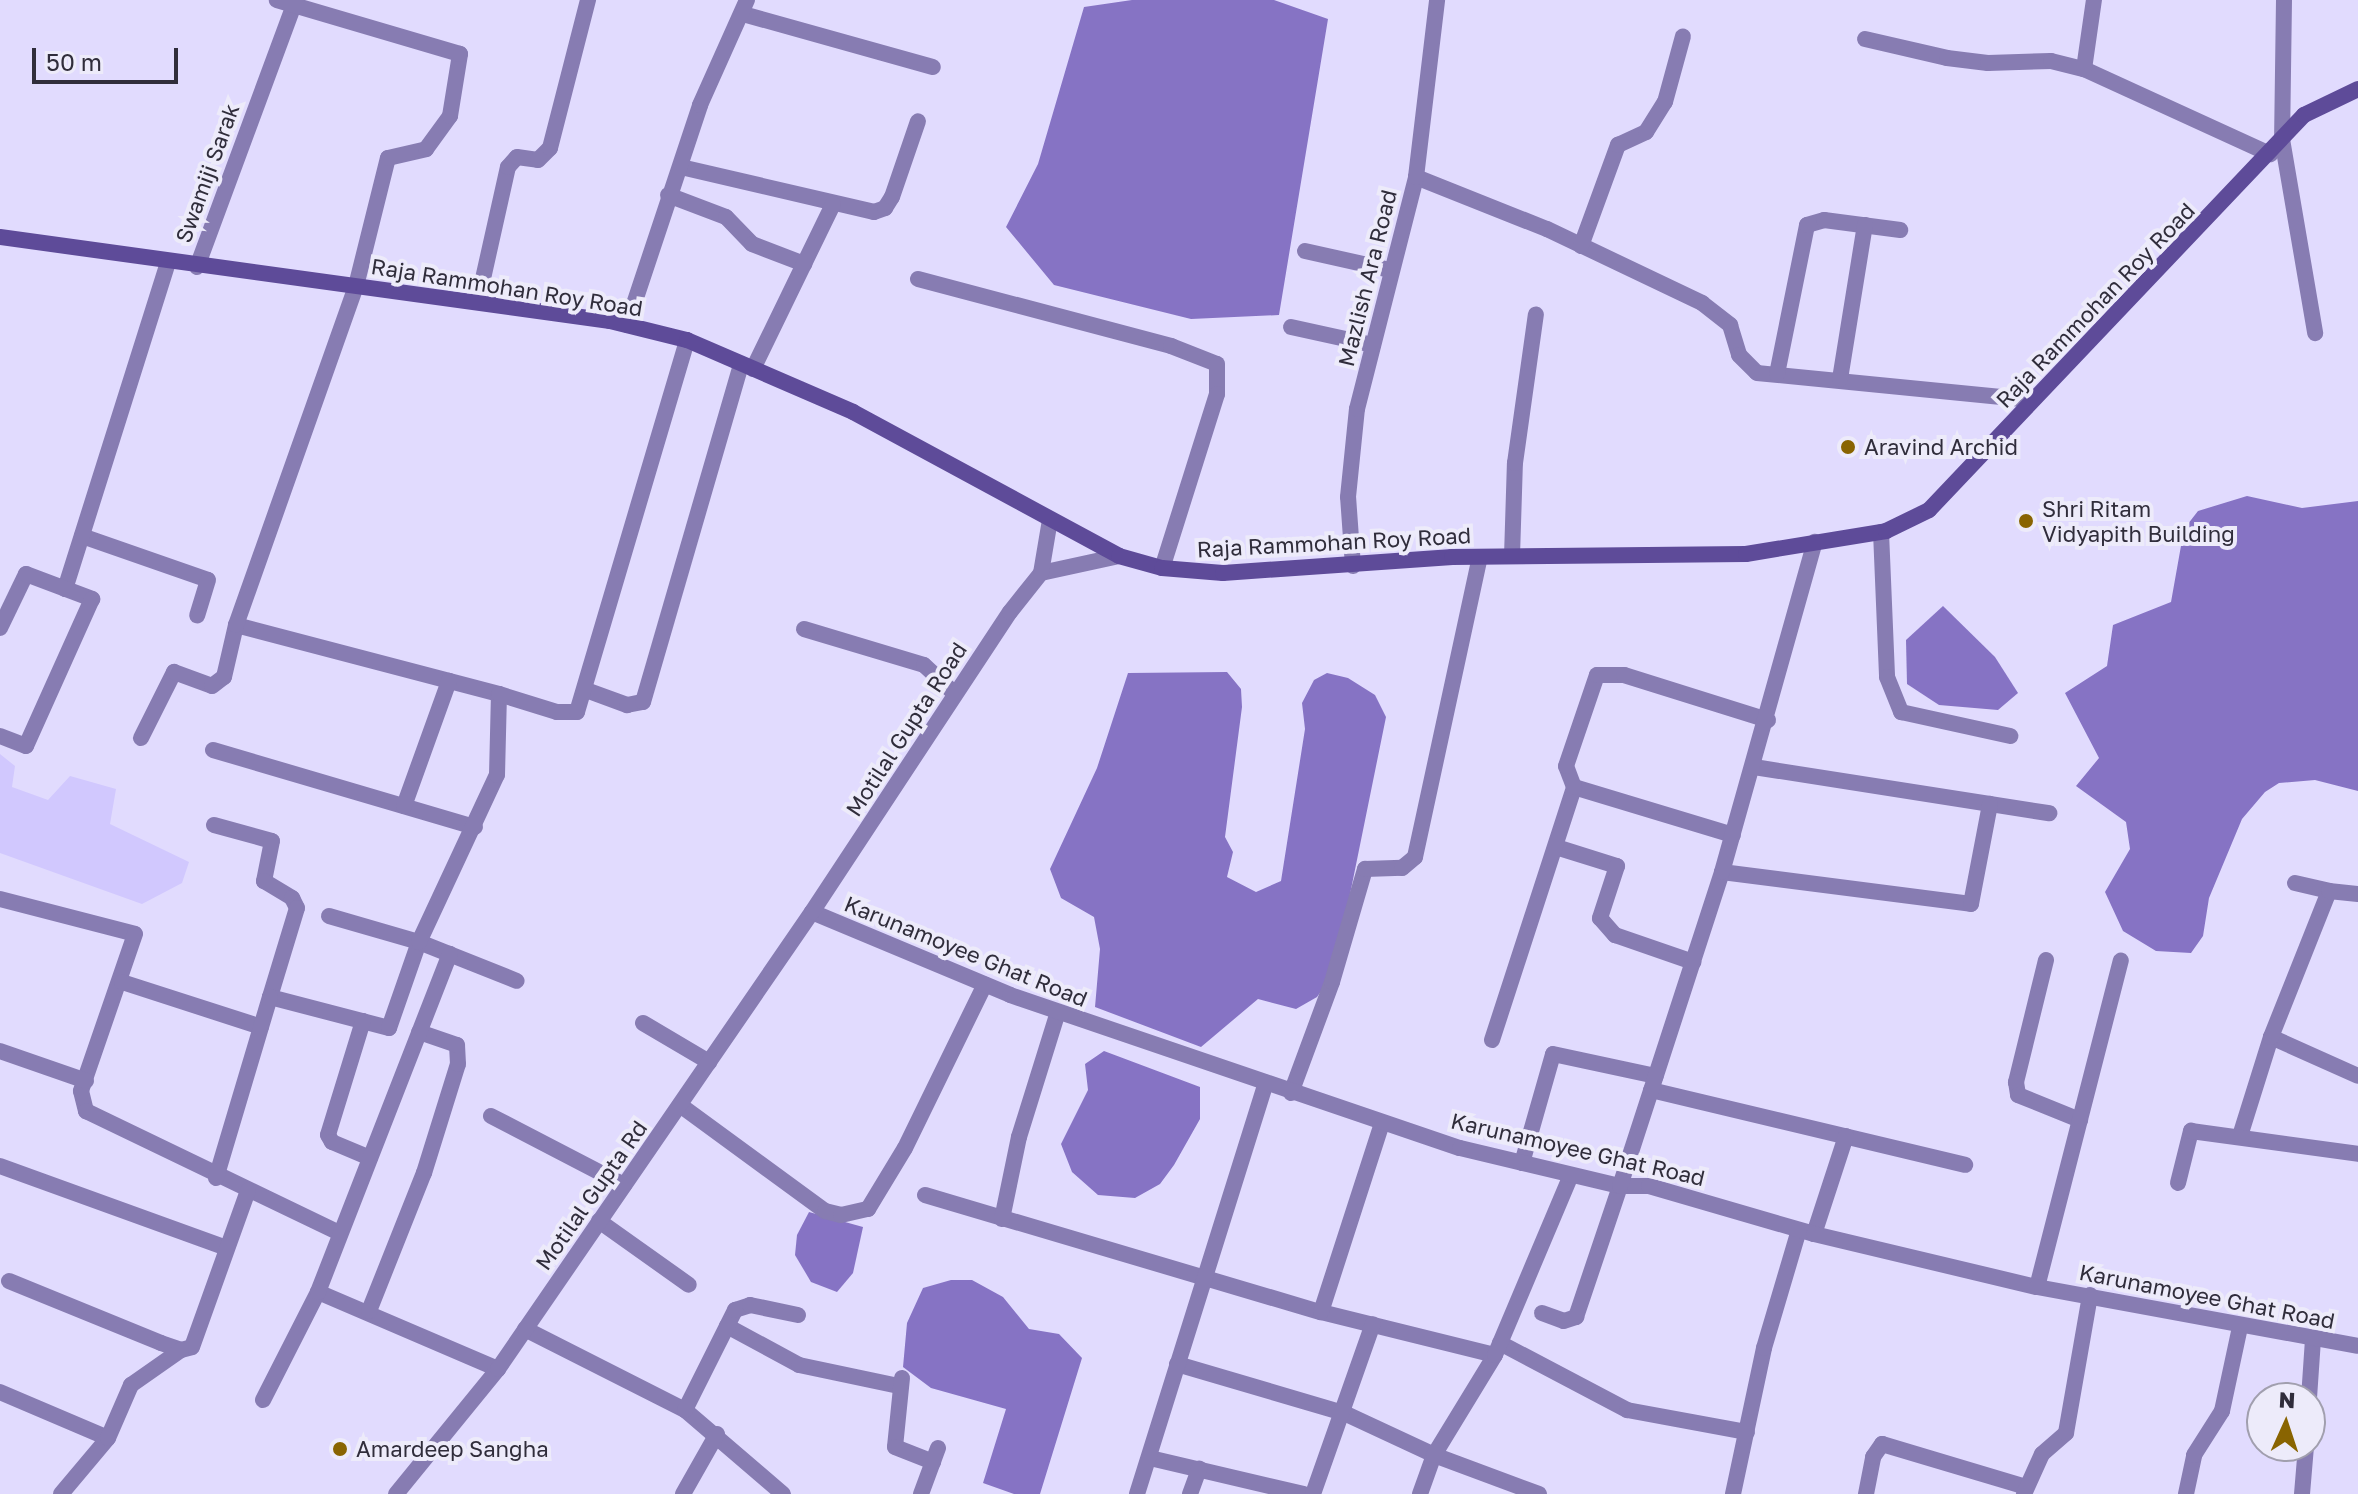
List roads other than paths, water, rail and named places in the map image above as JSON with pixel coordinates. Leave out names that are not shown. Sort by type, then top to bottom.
[{"type":"main road","name":"Raja Rammohan Roy Road","points":[[0,237],[197,267],[478,301],[627,325],[687,340],[853,412],[1119,556],[1162,568],[1223,573],[1480,557],[1746,554],[1881,532],[1929,510],[2304,115],[2358,89]]},
{"type":"street","points":[[141,738],[165,683],[174,672],[218,685],[236,625],[356,286],[388,158],[426,149],[450,116],[460,54],[296,2],[277,0]]},
{"type":"street","points":[[478,301],[508,167],[517,157],[538,160],[550,148],[588,0]]},
{"type":"street","name":"Mazlish Ara Road","points":[[1353,566],[1348,497],[1357,409],[1416,177],[1437,0]]},
{"type":"street","points":[[2084,69],[2094,0]]},
{"type":"street","points":[[2284,0],[2282,139],[2315,333]]},
{"type":"street","name":"Swamiji Sarak","points":[[197,267],[296,2]]},
{"type":"street","points":[[627,325],[700,105],[745,7],[933,67]]},
{"type":"street","points":[[1581,246],[1618,145],[1646,132],[1665,102],[1683,36]]},
{"type":"street","points":[[1865,39],[1947,58],[1988,63],[2051,61],[2084,69],[2270,154]]},
{"type":"street","points":[[681,167],[874,212],[885,208],[918,121]]},
{"type":"street","points":[[1416,177],[1581,246],[1713,310],[1730,325],[1748,368],[1777,374],[2032,400]]},
{"type":"street","points":[[668,195],[726,217],[752,244],[804,264]]},
{"type":"street","points":[[586,690],[627,705],[643,702],[747,366],[804,264],[833,204]]},
{"type":"street","points":[[1777,374],[1802,232],[1812,222],[1824,220],[1900,230]]},
{"type":"street","points":[[1840,379],[1865,225]]},
{"type":"street","points":[[1305,251],[1390,270]]},
{"type":"street","points":[[65,589],[168,263]]},
{"type":"street","points":[[918,279],[1183,350],[1217,364],[1217,394],[1162,568]]},
{"type":"street","points":[[1512,556],[1515,463],[1536,314]]},
{"type":"street","points":[[1291,327],[1373,345]]},
{"type":"street","points":[[236,625],[572,715],[586,690],[687,340]]},
{"type":"street","name":"Motilal Gupta Road","points":[[812,912],[955,694],[1041,573],[1050,520]]},
{"type":"street","points":[[1881,532],[1887,677],[1901,712],[2010,736]]},
{"type":"street","points":[[82,536],[208,580],[197,615]]},
{"type":"street","points":[[1542,1313],[1564,1321],[1576,1317],[1722,872],[1768,720],[1815,542]]},
{"type":"street","points":[[1041,573],[1119,556]]},
{"type":"street","points":[[1291,1093],[1332,982],[1365,869],[1402,868],[1415,857],[1480,557]]},
{"type":"street","points":[[0,628],[26,574],[92,599],[26,746],[0,736]]},
{"type":"street","points":[[804,629],[924,665],[955,694]]},
{"type":"street","points":[[1492,1040],[1574,787],[1566,766],[1597,675],[1624,675],[1768,720]]},
{"type":"street","points":[[404,806],[449,681]]},
{"type":"street","points":[[270,997],[389,1028],[419,942],[497,775],[499,694]]},
{"type":"street","points":[[213,750],[475,827]]},
{"type":"street","points":[[1754,767],[2049,813]]},
{"type":"street","points":[[1574,787],[1733,835]]},
{"type":"street","points":[[1722,872],[1971,904],[1990,804]]},
{"type":"street","points":[[214,825],[272,841],[264,881],[292,898],[297,908],[216,1178]]},
{"type":"street","points":[[1556,847],[1617,866],[1600,918],[1615,935],[1693,962]]},
{"type":"street","points":[[2295,883],[2358,894]]},
{"type":"street","points":[[2240,1136],[2271,1037],[2329,891]]},
{"type":"street","points":[[0,899],[135,934],[122,982],[81,1098],[86,1111],[216,1178],[339,1233]]},
{"type":"street","name":"Karunamoyee Ghat Road","points":[[812,912],[1058,1012],[1382,1123],[1522,1163],[1620,1186],[1649,1186],[1806,1232],[2037,1287],[2240,1327],[2358,1346]]},
{"type":"street","name":"Motilal Gupta Rd","points":[[396,1494],[498,1369],[812,912]]},
{"type":"street","points":[[329,916],[419,942],[517,981]]},
{"type":"street","points":[[263,1400],[318,1292],[450,954]]},
{"type":"street","points":[[2046,960],[2016,1082],[2018,1095],[2080,1120]]},
{"type":"street","points":[[2037,1287],[2121,961]]},
{"type":"street","points":[[122,982],[261,1027]]},
{"type":"street","points":[[680,1105],[825,1211],[841,1215],[868,1209],[905,1148],[985,984]]},
{"type":"street","points":[[1002,1219],[1019,1137],[1058,1012]]},
{"type":"street","points":[[363,1021],[328,1135],[332,1142],[370,1158]]},
{"type":"street","points":[[643,1023],[709,1062]]},
{"type":"street","points":[[369,1311],[424,1173],[458,1064],[457,1045],[419,1032]]},
{"type":"street","points":[[2271,1037],[2358,1076]]},
{"type":"street","points":[[0,1051],[86,1081]]},
{"type":"street","points":[[1522,1163],[1553,1054],[1846,1136],[1965,1165]]},
{"type":"street","points":[[1137,1494],[1202,1275],[1266,1083]]},
{"type":"street","points":[[491,1116],[624,1185]]},
{"type":"street","points":[[1321,1312],[1382,1123]]},
{"type":"street","points":[[2178,1183],[2191,1131],[2358,1154]]},
{"type":"street","points":[[1733,1494],[1747,1432],[1806,1232],[1846,1136]]},
{"type":"street","points":[[0,1166],[227,1248]]},
{"type":"street","points":[[1420,1494],[1434,1455],[1498,1349],[1571,1175]]},
{"type":"street","points":[[61,1494],[108,1438],[131,1385],[181,1350],[192,1347],[200,1332],[248,1191]]},
{"type":"street","points":[[925,1195],[1321,1312],[1498,1349],[1627,1410],[1747,1432]]},
{"type":"street","points":[[599,1221],[689,1285]]},
{"type":"street","points":[[9,1281],[181,1350]]},
{"type":"street","points":[[318,1292],[369,1311],[498,1369]]},
{"type":"street","points":[[1866,1494],[1873,1457],[1882,1444],[2025,1491],[2042,1454],[2066,1433],[2090,1295]]},
{"type":"street","points":[[685,1410],[727,1326],[741,1305],[798,1315]]},
{"type":"street","points":[[1313,1494],[1373,1324]]},
{"type":"street","points":[[727,1326],[799,1365],[898,1382],[895,1447],[936,1455],[921,1494]]},
{"type":"street","points":[[2186,1494],[2194,1455],[2222,1411],[2240,1327]]},
{"type":"street","points":[[525,1329],[685,1410],[717,1434],[776,1491]]},
{"type":"street","points":[[2310,1382],[2313,1339]]},
{"type":"street","points":[[1177,1364],[1344,1413],[1434,1455],[1539,1494]]},
{"type":"street","points":[[0,1392],[108,1438]]},
{"type":"street","points":[[683,1494],[717,1434]]},
{"type":"street","points":[[1150,1458],[1304,1494]]},
{"type":"street","points":[[2302,1494],[2305,1462]]},
{"type":"street","points":[[1190,1494],[1199,1469]]},
{"type":"place","name":"Aravind Archid","points":[[1848,447]]},
{"type":"place","name":"Shri Ritam Vidyapith Building","points":[[2026,521]]},
{"type":"place","name":"Amardeep Sangha","points":[[340,1449]]}]
